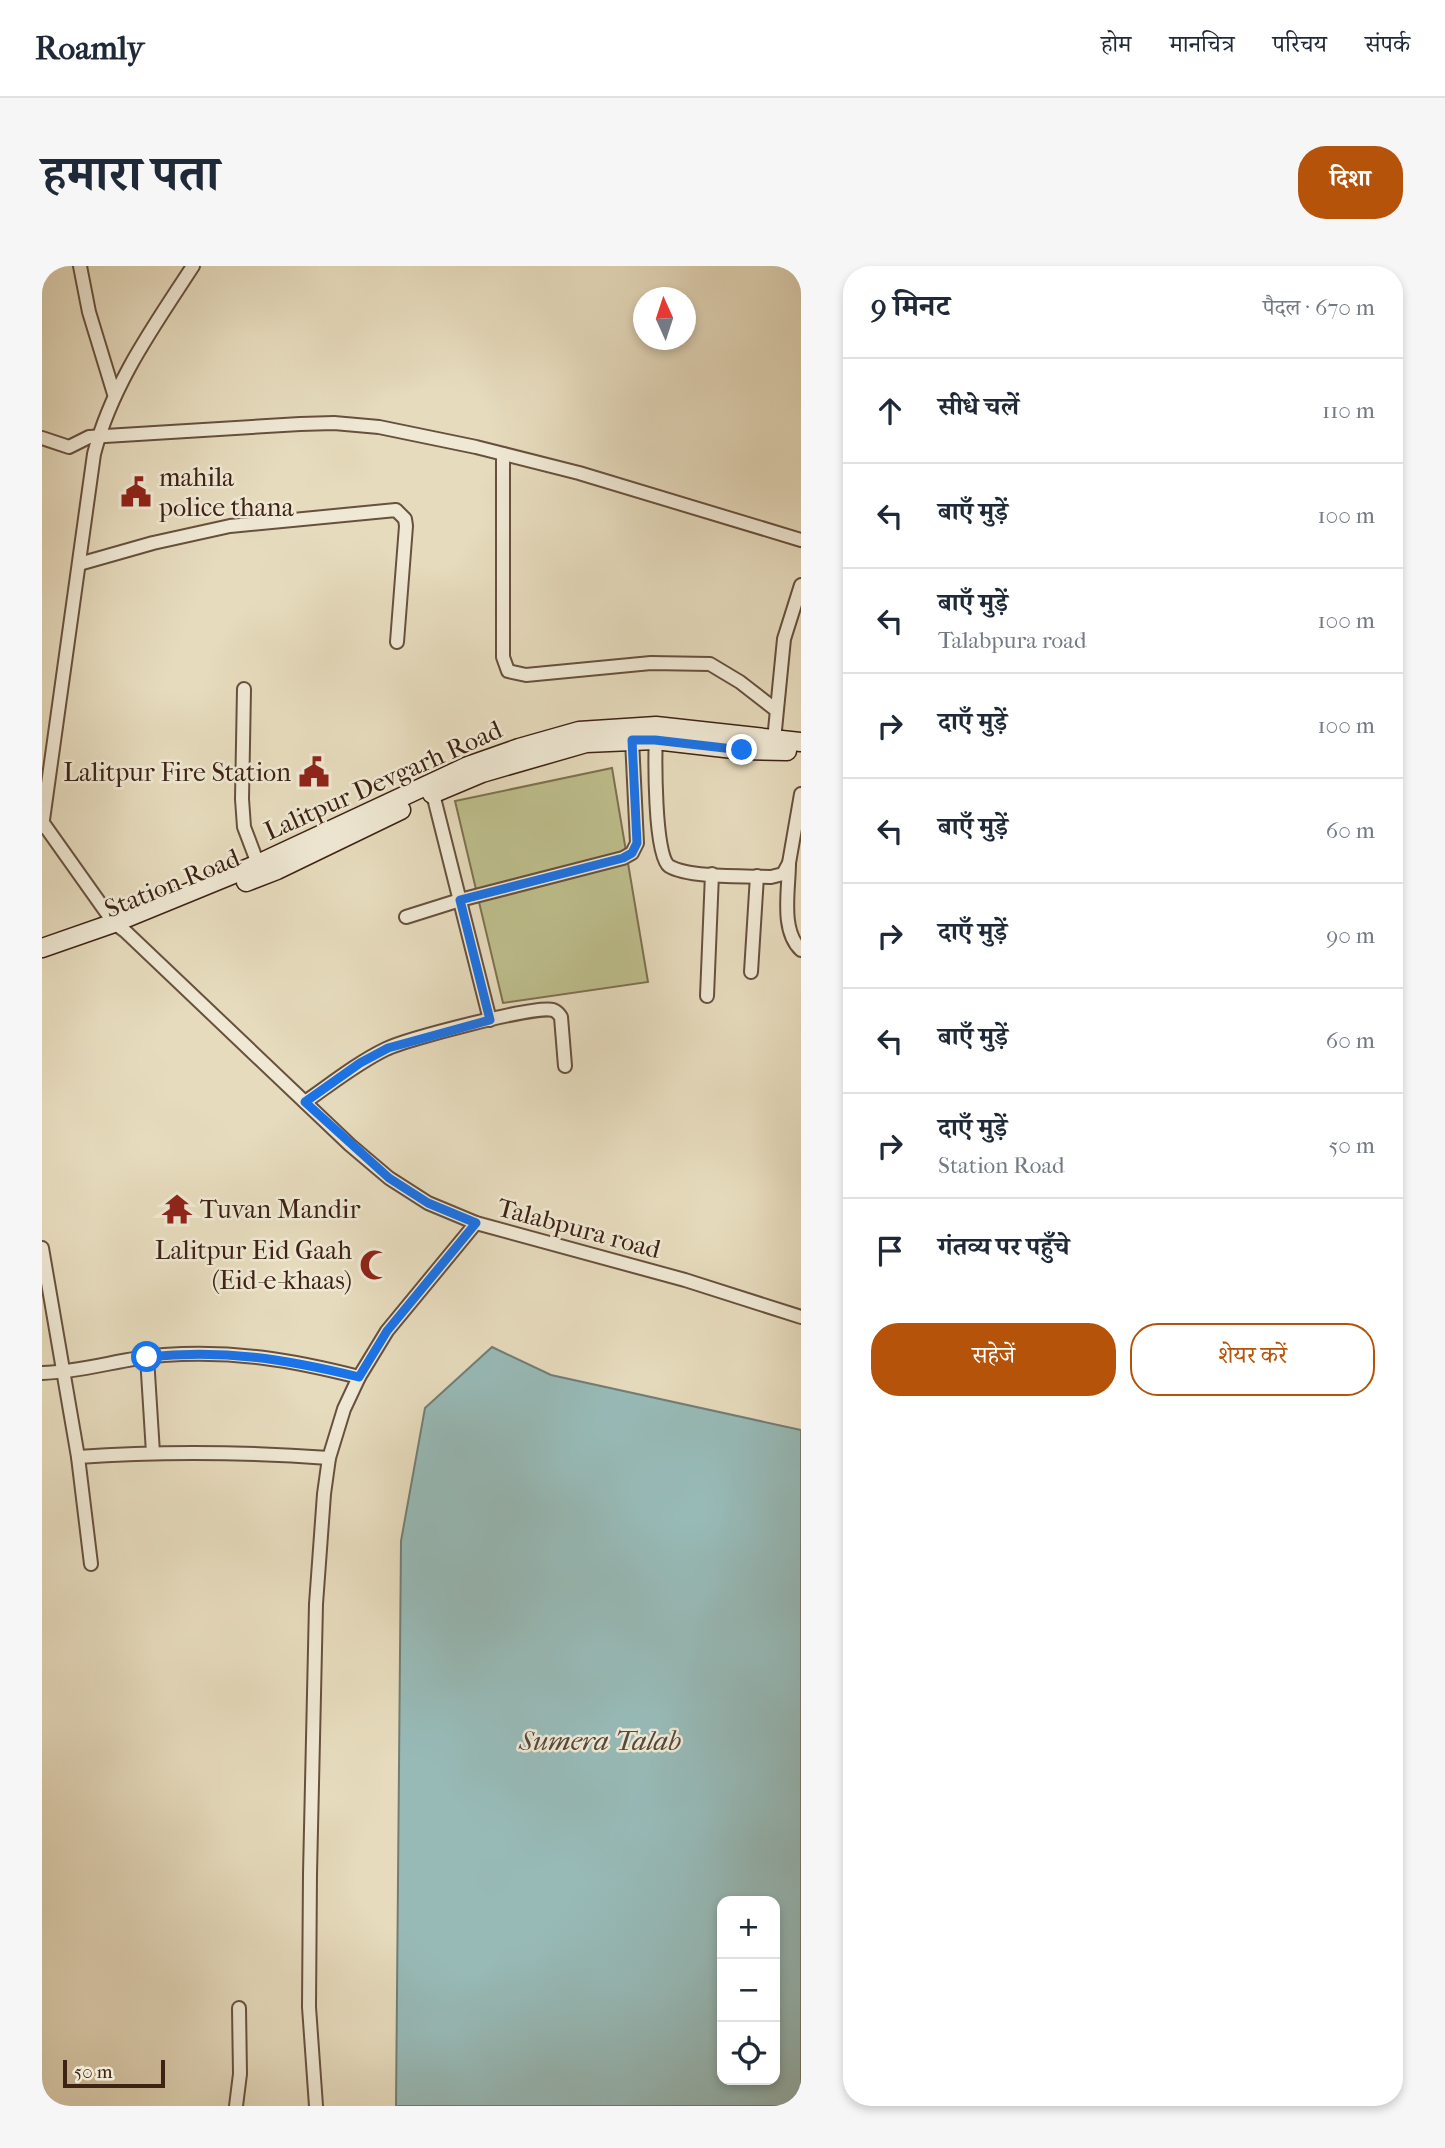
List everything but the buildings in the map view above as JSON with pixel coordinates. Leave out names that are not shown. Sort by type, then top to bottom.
[{"type":"main road","name":"Lalitpur Devgarh Road","points":[[42,948],[119,927],[431,782],[519,748],[579,731],[801,742]]},
{"type":"main road","name":"Station Road","points":[[42,959],[119,927],[277,870],[482,773],[560,749],[586,743],[632,740],[656,733],[742,750],[801,752]]},
{"type":"street","points":[[80,266],[89,312],[114,394]]},
{"type":"street","points":[[42,825],[94,454],[114,394],[194,266]]},
{"type":"street","points":[[42,438],[69,447],[81,439],[99,436],[334,422],[379,427],[579,473],[801,540]]},
{"type":"street","points":[[503,454],[503,657],[508,671],[526,675],[652,663],[710,664],[740,682],[776,710]]},
{"type":"street","points":[[79,564],[153,543],[230,526],[396,510],[405,519],[406,526],[397,642]]},
{"type":"street","points":[[774,740],[784,639],[801,585]]},
{"type":"street","points":[[244,689],[244,827],[258,864]]},
{"type":"street","points":[[656,733],[658,834],[662,857],[667,865],[684,873],[771,877],[783,874],[789,863]]},
{"type":"street","points":[[406,917],[460,900],[623,858],[632,853],[637,843],[632,740]]},
{"type":"street","points":[[433,794],[490,1020]]},
{"type":"street","points":[[801,794],[789,863],[788,919],[791,935],[801,950]]},
{"type":"street","name":"Talabpura road","points":[[42,825],[119,927],[389,1178],[428,1203],[476,1223],[685,1280],[801,1317]]},
{"type":"street","points":[[706,996],[712,874]]},
{"type":"street","points":[[751,972],[757,876]]},
{"type":"street","points":[[305,1102],[360,1063],[388,1048],[490,1020],[545,1010],[558,1012],[563,1026],[565,1066]]},
{"type":"street","points":[[316,2106],[309,2007],[310,1874],[316,1604],[329,1458],[344,1409],[359,1377],[387,1331],[476,1223]]},
{"type":"street","points":[[42,1248],[46,1301],[64,1372],[91,1564]]},
{"type":"street","points":[[42,1373],[64,1372],[147,1357],[242,1354],[301,1363],[359,1377]]},
{"type":"street","points":[[147,1357],[153,1453]]},
{"type":"street","points":[[78,1457],[153,1453],[266,1453],[329,1458]]},
{"type":"street","points":[[236,2106],[240,2074],[239,2008]]},
{"type":"green space","points":[[612,768],[648,982],[503,1003],[455,801]]},
{"type":"water","name":"Sumera Talab","points":[[492,1347],[551,1375],[801,1430],[801,2106],[396,2106],[401,1541],[425,1408]]},
{"type":"place","name":"mahila police thana","points":[[136,492]]},
{"type":"place","name":"Lalitpur Fire Station","points":[[314,772]]},
{"type":"place","name":"Tuvan Mandir","points":[[177,1209]]},
{"type":"place","name":"Lalitpur Eid Gaah (Eid-e-khaas)","points":[[375,1265]]},
{"type":"route","points":[[147,1357],[242,1354],[301,1363],[359,1377],[387,1331],[476,1223],[428,1203],[389,1178],[305,1102],[360,1063],[388,1048],[490,1020],[460,900],[623,858],[632,853],[637,843],[632,740],[742,750]]}]
